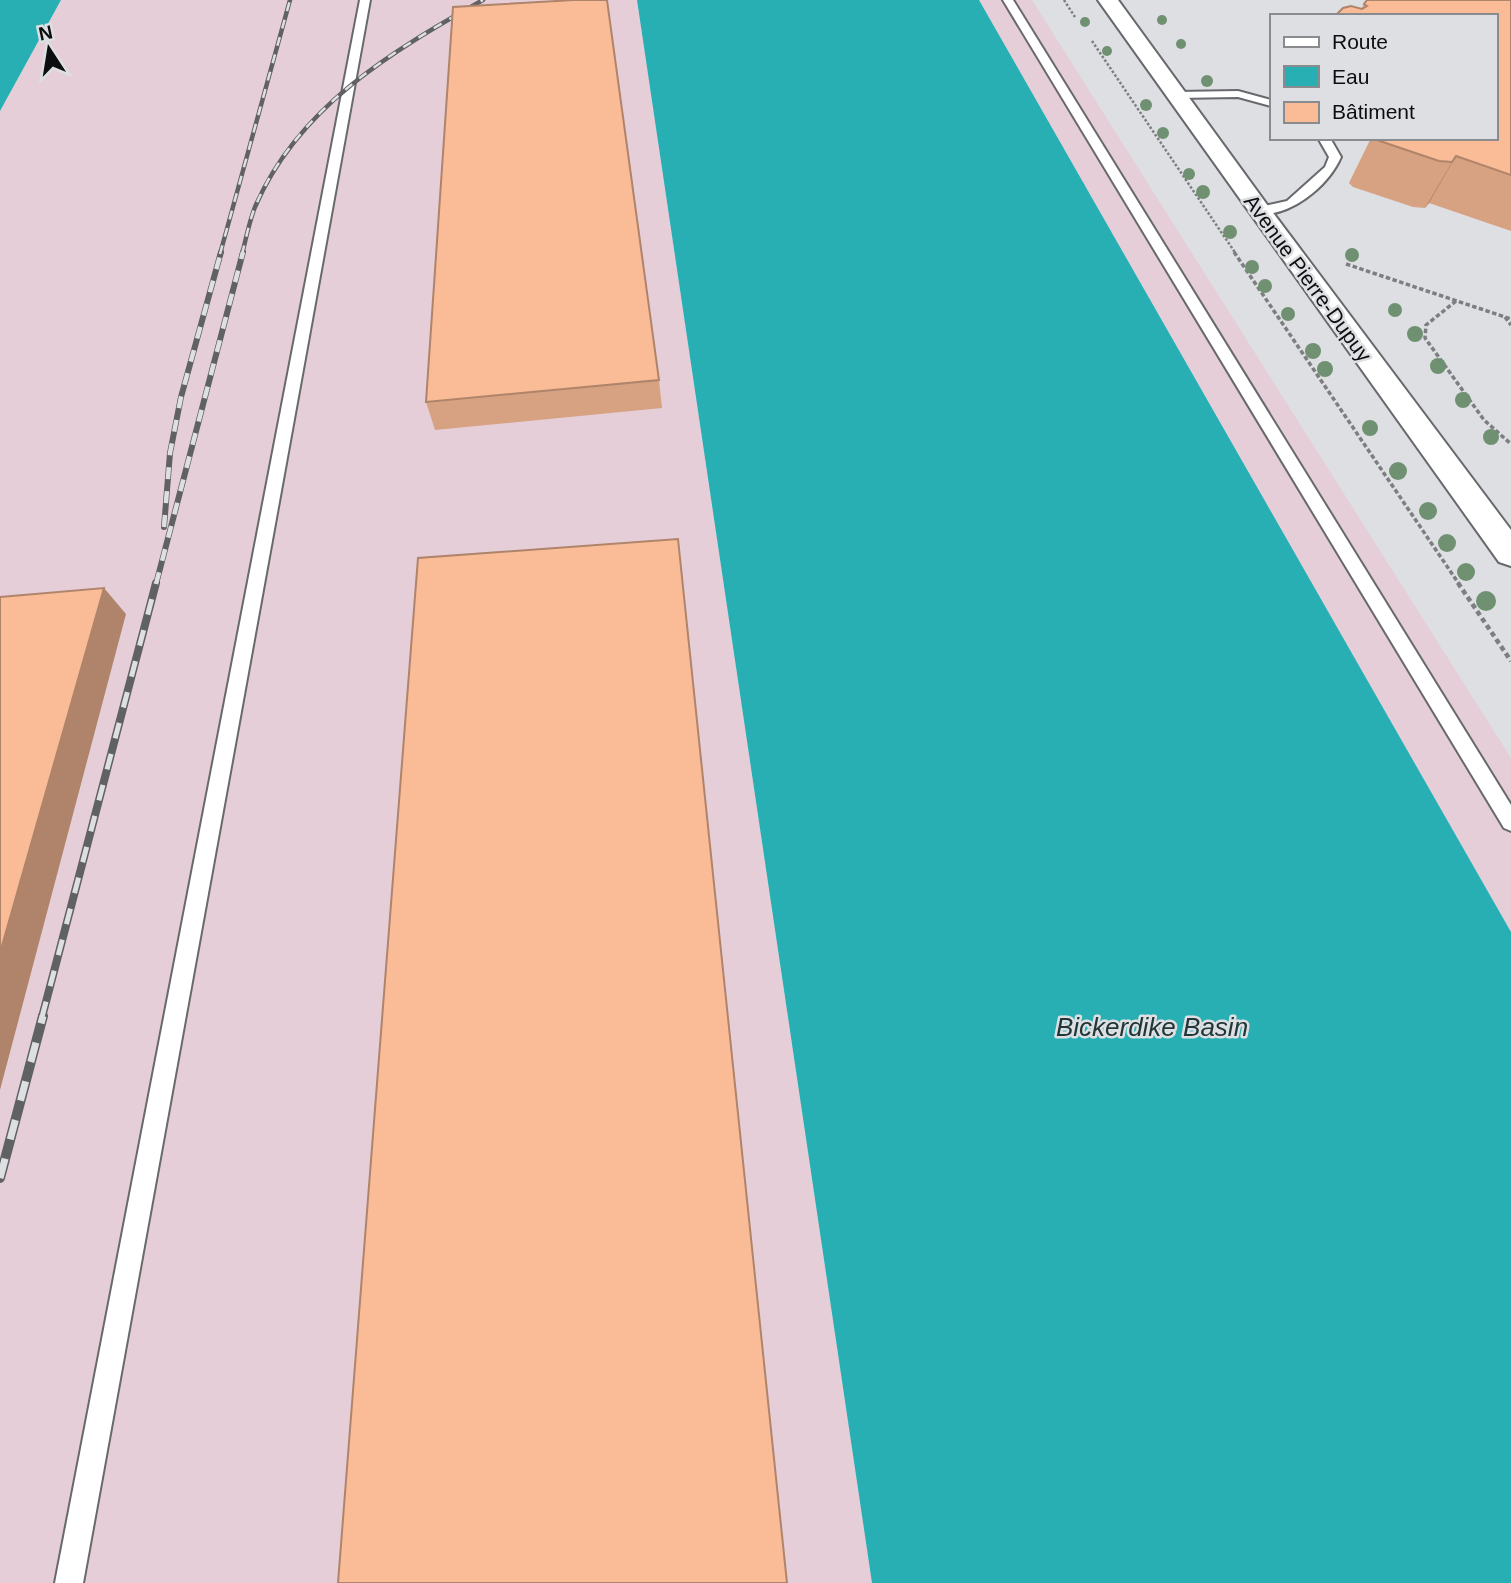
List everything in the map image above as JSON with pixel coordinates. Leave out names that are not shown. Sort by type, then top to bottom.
[{"type":"street","name":"Avenue Pierre-Dupuy","points":[[1108,0],[1511,554]]},
{"type":"lane","points":[[69,1583],[365,0]]},
{"type":"lane","points":[[1008,0],[1511,822]]},
{"type":"lane","points":[[1176,95],[1238,94],[1270,103]]},
{"type":"lane","points":[[1259,211],[1291,204],[1330,169],[1335,157],[1325,140]]},
{"type":"path","points":[[1064,0],[1079,23]]},
{"type":"path","points":[[1087,34],[1511,662]]},
{"type":"path","points":[[1345,264],[1511,318]]},
{"type":"path","points":[[1456,301],[1426,325],[1425,338],[1484,420],[1511,444]]},
{"type":"path","points":[[1504,317],[1511,325]]},
{"type":"shaded area","points":[[61,0],[637,0],[872,1583],[0,1583],[0,111]]},
{"type":"shaded area","points":[[979,0],[1032,0],[1511,758],[1511,932]]},
{"type":"water","points":[[0,0],[61,0],[0,111]]},
{"type":"water","name":"Bickerdike Basin","points":[[637,0],[979,0],[1511,932],[1511,1583],[872,1583]]},
{"type":"building","points":[[607,0],[659,380],[426,402],[453,7]]},
{"type":"building","points":[[1367,0],[1511,0],[1511,175],[1456,156],[1452,162],[1439,161],[1377,140],[1497,140],[1497,14],[1337,14],[1343,8],[1351,6],[1362,9],[1367,6],[1364,4]]},
{"type":"building","points":[[678,539],[787,1583],[338,1583],[418,558]]},
{"type":"building","points":[[104,588],[0,953],[0,597]]},
{"type":"railway","points":[[220,254],[290,0]]},
{"type":"railway","points":[[242,254],[255,207],[273,171],[322,111],[382,62],[483,0]]},
{"type":"railway","points":[[164,527],[170,453],[181,397],[221,252]]},
{"type":"railway","points":[[156,584],[243,252]]},
{"type":"railway","points":[[42,1017],[156,583]]},
{"type":"railway","points":[[0,1178],[43,1016]]}]
